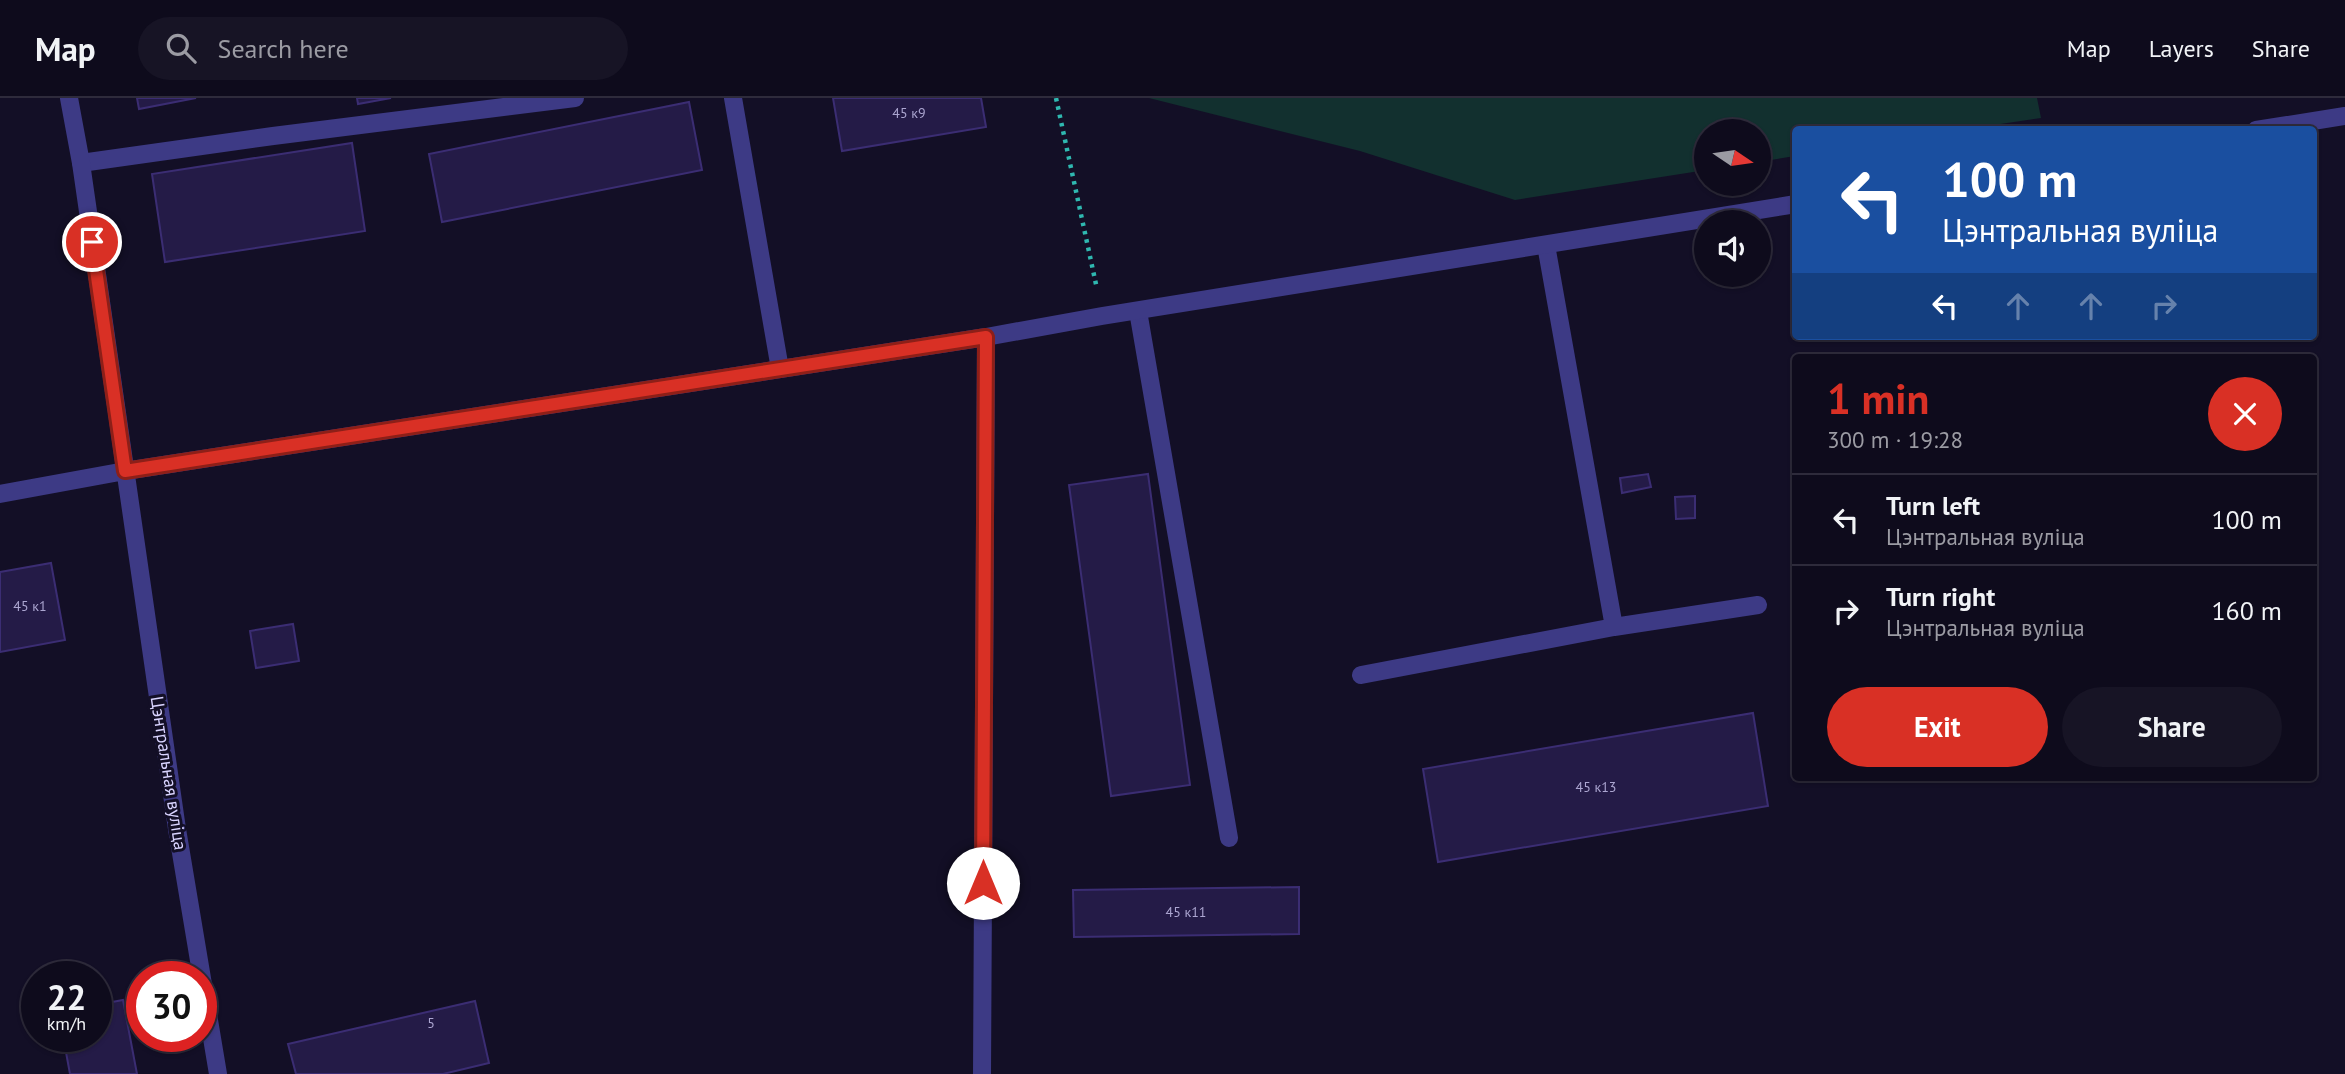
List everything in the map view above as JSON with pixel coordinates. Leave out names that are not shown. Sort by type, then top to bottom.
[{"type":"street","name":"Цэнтральная вуліца","points":[[69,98],[81,163],[175,815],[218,1074]]},
{"type":"street","points":[[81,163],[575,98]]},
{"type":"street","points":[[733,98],[779,369]]},
{"type":"street","points":[[2281,126],[2345,116]]},
{"type":"street","points":[[0,494],[125,471],[986,337],[1792,205]]},
{"type":"street","points":[[1546,245],[1614,627]]},
{"type":"street","points":[[1138,311],[1229,838]]},
{"type":"street","points":[[982,1074],[986,337]]},
{"type":"street","points":[[1361,675],[1614,627],[1758,605]]},
{"type":"path","points":[[1056,98],[1102,316]]},
{"type":"green space","points":[[1149,98],[2037,98],[2041,118],[1987,126],[1792,126],[1792,156],[1771,160],[1771,119],[1694,119],[1694,172],[1515,200],[1360,151]]},
{"type":"building","points":[[137,98],[196,98],[139,109]]},
{"type":"building","points":[[357,98],[391,98],[358,104]]},
{"type":"building","points":[[833,98],[981,98],[986,127],[842,151]]},
{"type":"building","points":[[689,102],[702,170],[442,222],[429,154]]},
{"type":"building","points":[[352,143],[365,231],[165,262],[152,174]]},
{"type":"building","points":[[1148,474],[1190,785],[1111,796],[1069,485]]},
{"type":"building","points":[[1648,474],[1651,487],[1622,493],[1620,478]]},
{"type":"building","points":[[1695,496],[1695,518],[1676,519],[1675,497]]},
{"type":"building","points":[[51,563],[65,640],[0,652],[0,572]]},
{"type":"building","points":[[293,624],[299,661],[256,668],[250,631]]},
{"type":"building","points":[[1753,713],[1768,806],[1438,862],[1423,769]]},
{"type":"building","points":[[1299,887],[1299,934],[1074,937],[1073,890]]},
{"type":"building","points":[[123,1000],[126,1052],[133,1052],[137,1074],[70,1074],[66,1052],[112,1052],[112,1002]]},
{"type":"building","points":[[475,1001],[489,1063],[443,1074],[296,1074],[288,1044]]},
{"type":"route","points":[[92,242],[125,471],[986,337],[983,883]]}]
